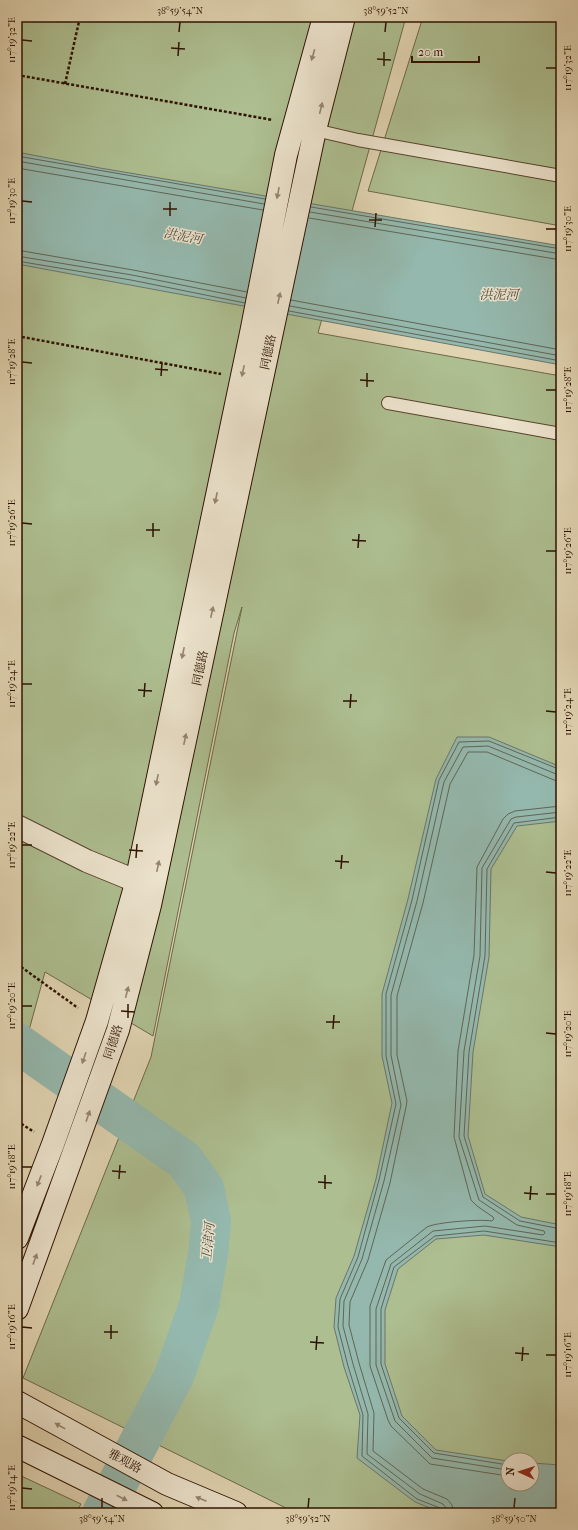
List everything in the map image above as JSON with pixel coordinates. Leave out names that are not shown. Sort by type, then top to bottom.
[{"type":"main road","name":"同德路","points":[[17,1309],[118,1030],[241,378],[261,334],[286,155],[324,17]]},
{"type":"main road","name":"同德路","points":[[17,1238],[54,1144],[145,884],[261,334],[309,159],[344,17]]},
{"type":"main road","points":[[17,826],[86,861],[145,884]]},
{"type":"main road","name":"雅观路","points":[[17,1402],[167,1484],[236,1513]]},
{"type":"main road","points":[[17,1446],[94,1483],[151,1513]]},
{"type":"lane","points":[[315,130],[358,140],[561,176]]},
{"type":"lane","points":[[388,403],[561,434]]},
{"type":"path","points":[[65,84],[80,17]]},
{"type":"path","points":[[17,75],[294,124]]},
{"type":"path","points":[[17,336],[241,378]]},
{"type":"path","points":[[17,964],[97,1022]]},
{"type":"green space","points":[[17,17],[406,17],[318,333],[561,376],[561,1513],[296,1513],[23,1378],[151,1057],[242,607],[234,633],[153,1036],[45,972],[17,1074]]},
{"type":"green space","points":[[423,17],[561,17],[561,226],[368,191]]},
{"type":"green space","points":[[17,1474],[81,1504],[76,1513],[17,1513]]},
{"type":"water","name":"洪泥河","points":[[17,152],[100,168],[561,246],[561,365],[17,264]]},
{"type":"water","points":[[457,737],[489,737],[561,767],[561,821],[517,826],[491,869],[489,957],[473,1052],[468,1136],[485,1194],[521,1217],[561,1225],[561,1247],[484,1235],[436,1239],[398,1269],[385,1310],[385,1364],[402,1416],[436,1450],[500,1460],[500,1492],[540,1492],[540,1464],[561,1465],[561,1513],[443,1513],[415,1502],[357,1458],[360,1415],[344,1367],[334,1327],[336,1298],[354,1256],[376,1179],[392,1103],[382,1056],[382,994],[408,899],[436,779]]},
{"type":"waterway","name":"卫津河","points":[[17,1043],[184,1160],[204,1188],[211,1221],[208,1254],[199,1305],[174,1376],[102,1513]]}]
